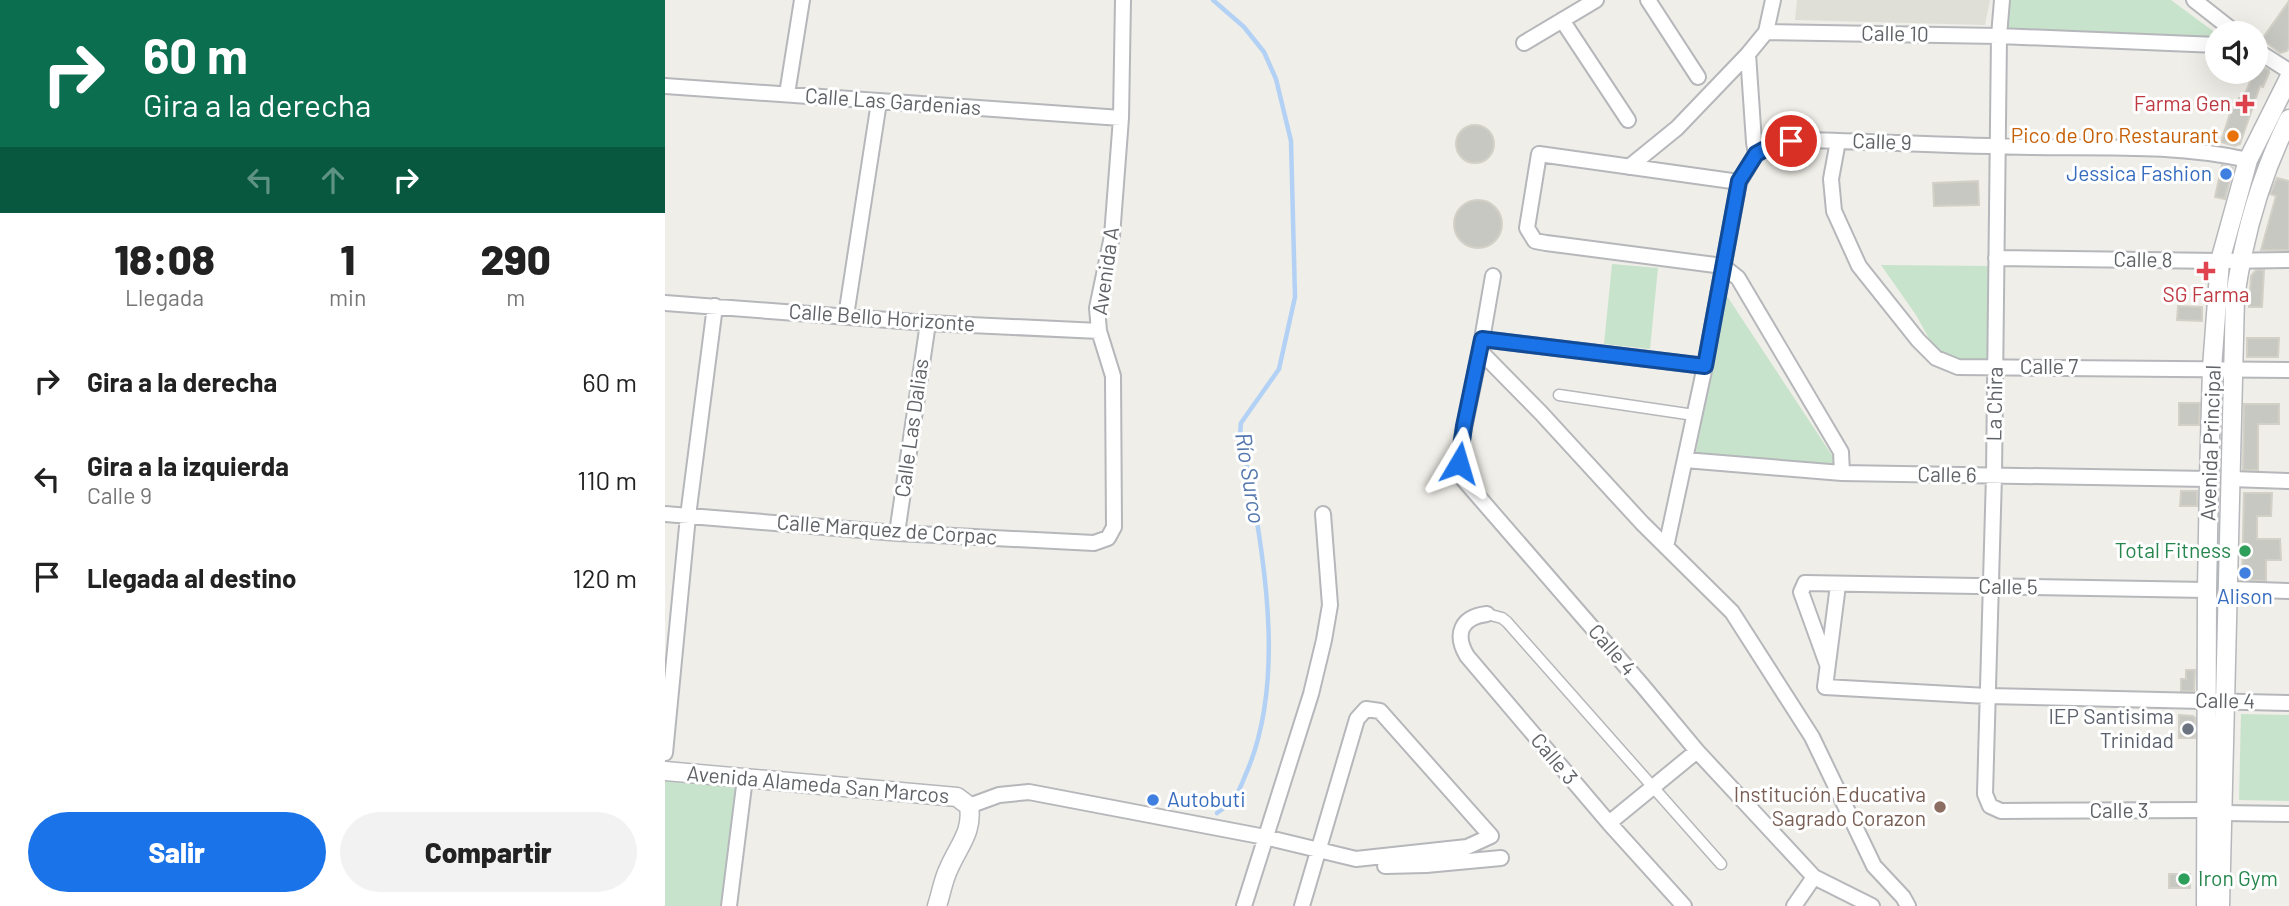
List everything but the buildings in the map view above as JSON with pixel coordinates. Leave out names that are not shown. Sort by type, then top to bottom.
[{"type":"street","points":[[787,94],[802,0]]},
{"type":"street","name":"Avenida A","points":[[1108,538],[1114,527],[1112,376],[1099,331],[1097,308],[1112,236],[1121,118],[1123,0]]},
{"type":"street","points":[[1524,43],[1596,0]]},
{"type":"street","points":[[1648,0],[1698,77]]},
{"type":"street","points":[[1629,167],[1677,128],[1748,54],[1766,32],[1773,0]]},
{"type":"street","name":"La Chira","points":[[1990,806],[1985,794],[1986,696],[1994,475],[1999,36],[2002,0]]},
{"type":"street","points":[[2194,0],[2221,21]]},
{"type":"street","points":[[1562,20],[1628,120]]},
{"type":"street","name":"Calle 10","points":[[1766,32],[1999,36],[2205,45]]},
{"type":"street","points":[[1666,547],[1705,366],[1739,181],[1756,154],[1748,54]]},
{"type":"street","points":[[2268,58],[2289,71]]},
{"type":"street","name":"Avenida Principal","points":[[2220,906],[2206,701],[2212,368],[2220,261],[2248,160],[2289,79]]},
{"type":"street","name":"Calle Las Gardenias","points":[[665,86],[1121,118]]},
{"type":"street","points":[[846,316],[879,102]]},
{"type":"street","name":"Avenida Principal","points":[[2206,906],[2226,701],[2235,297],[2248,225],[2270,157],[2289,119]]},
{"type":"street","name":"Calle 9","points":[[1756,154],[1776,143],[1807,140],[1998,147],[2183,149],[2248,160]]},
{"type":"street","name":"Calle 7","points":[[1838,141],[1831,179],[1834,211],[1859,266],[1918,340],[1936,358],[1958,367],[2289,370]]},
{"type":"street","points":[[1739,181],[1539,154],[1527,228],[1535,241],[1723,266],[1738,278],[1841,452],[1842,473]]},
{"type":"street","name":"Calle 8","points":[[1996,258],[2289,260]]},
{"type":"street","name":"Calle 4","points":[[1493,276],[1459,448],[1459,463],[1464,480],[1697,751],[1814,877],[1872,906]]},
{"type":"street","name":"Calle Bello Horizonte","points":[[665,303],[927,323],[1099,331]]},
{"type":"street","points":[[665,752],[688,516],[715,306]]},
{"type":"street","name":"Calle Las Dalias","points":[[897,533],[927,323]]},
{"type":"street","points":[[1481,345],[1705,366]]},
{"type":"street","points":[[1481,345],[1666,547],[1733,612],[1812,737],[1874,866],[1903,897],[1907,906]]},
{"type":"street","points":[[1559,395],[1694,415]]},
{"type":"street","name":"Calle 6","points":[[1685,460],[1842,473],[2209,480]]},
{"type":"street","points":[[2231,479],[2289,481]]},
{"type":"street","name":"Calle Marquez de Corpac","points":[[665,514],[897,533],[1094,543],[1108,538]]},
{"type":"street","points":[[1244,906],[1311,694],[1325,640],[1330,605],[1322,514]]},
{"type":"street","name":"Calle 5","points":[[1828,668],[1801,592],[1805,583],[1809,582],[1838,585],[2207,590]]},
{"type":"street","points":[[1828,668],[1838,585]]},
{"type":"street","points":[[2230,589],[2289,591]]},
{"type":"street","points":[[1487,614],[1507,622],[1721,864]]},
{"type":"street","name":"Calle 3","points":[[1487,614],[1472,617],[1462,627],[1461,641],[1467,656],[1676,904]]},
{"type":"street","name":"Calle 4","points":[[1828,668],[1825,687],[1986,696],[2289,703]]},
{"type":"street","points":[[1302,906],[1357,719],[1366,709],[1380,711],[1491,836],[1467,847],[1356,859]]},
{"type":"street","points":[[1609,823],[1697,751]]},
{"type":"street","name":"Avenida Alameda San Marcos","points":[[665,771],[940,794],[957,797],[969,806]]},
{"type":"street","points":[[729,906],[745,778]]},
{"type":"street","points":[[937,906],[948,870],[964,842],[971,820],[969,806],[999,795],[1030,792],[1265,837],[1376,866],[1413,866],[1501,858]]},
{"type":"street","name":"Calle 3","points":[[1990,806],[2001,811],[2289,814]]},
{"type":"street","points":[[1794,906],[1814,877]]},
{"type":"shaded area","points":[[1797,0],[1990,0],[1985,25],[1795,20]]},
{"type":"green space","points":[[2011,0],[2171,0],[2205,25],[2205,39],[2006,31]]},
{"type":"green space","points":[[1612,264],[1658,268],[1650,349],[1604,344]]},
{"type":"green space","points":[[1881,265],[1989,266],[1988,365],[1956,361],[1944,356],[1933,346],[1916,315]]},
{"type":"green space","points":[[1725,293],[1839,466],[1695,457]]},
{"type":"green space","points":[[2241,714],[2289,715],[2289,801],[2239,800]]},
{"type":"green space","points":[[665,780],[731,786],[736,789],[721,906],[665,906]]},
{"type":"waterway","name":"Río Surco","points":[[1213,0],[1244,27],[1264,52],[1276,79],[1291,141],[1295,297],[1279,369],[1241,423],[1241,445],[1250,480],[1262,553],[1269,629],[1268,667],[1265,705],[1257,742],[1237,794],[1217,813]]},
{"type":"place","name":"Farma Gen","points":[[2245,104]]},
{"type":"place","name":"Pico de Oro Restaurant","points":[[2233,136]]},
{"type":"place","name":"Jessica Fashion","points":[[2226,174]]},
{"type":"place","name":"SG Farma","points":[[2206,271]]},
{"type":"place","name":"Total Fitness","points":[[2245,551]]},
{"type":"place","name":"Alison","points":[[2245,573]]},
{"type":"place","name":"IEP Santisima Trinidad","points":[[2188,729]]},
{"type":"place","name":"Autobuti","points":[[1153,800]]},
{"type":"place","name":"Institución Educativa Sagrado Corazon","points":[[1940,807]]},
{"type":"place","name":"Iron Gym","points":[[2184,879]]},
{"type":"route","points":[[1459,463],[1459,448],[1482,339],[1705,366],[1739,181],[1756,154],[1776,143],[1791,141]]}]
